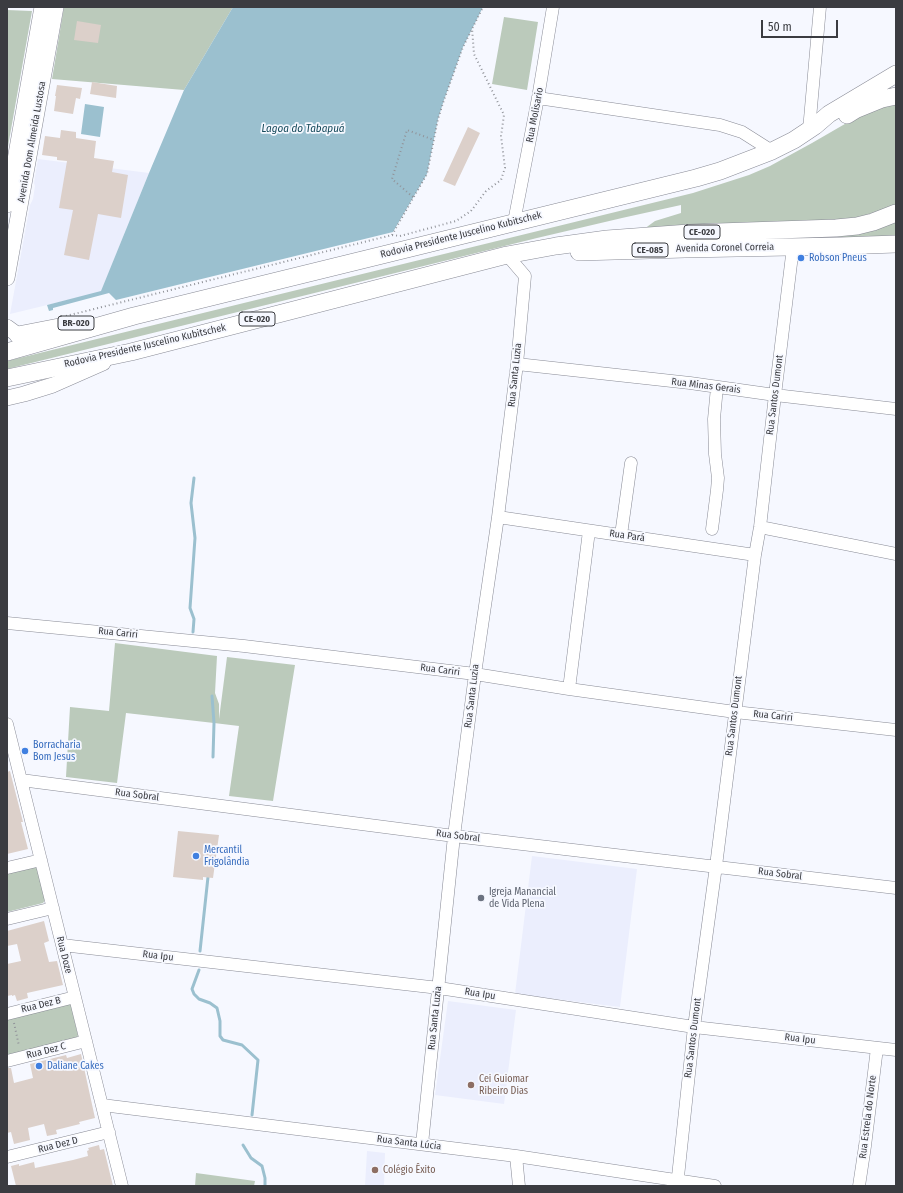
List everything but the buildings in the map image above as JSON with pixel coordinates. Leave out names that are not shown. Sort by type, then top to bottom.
[{"type":"highway","name":"Rodovia Presidente Juscelino Kubitschek","points":[[7,352],[134,316],[720,171],[772,151],[794,140],[829,114],[896,74]]},
{"type":"highway","points":[[812,128],[827,125],[882,99],[896,96]]},
{"type":"highway","name":"Rodovia Presidente Juscelino Kubitschek","points":[[7,378],[131,352],[507,255],[578,243],[639,236],[696,232],[836,228],[857,226],[873,222],[896,213]]},
{"type":"highway","name":"Avenida Coronel Correia","points":[[507,255],[685,248],[896,244]]},
{"type":"highway","name":"BR-020","points":[[11,333],[107,316],[134,316]]},
{"type":"main road","name":"Avenida Dom Almeida Lustosa","points":[[7,278],[42,7]]},
{"type":"main road","name":"Avenida Dom Almeida Lustosa","points":[[7,205],[25,143],[56,7]]},
{"type":"main road","points":[[7,398],[53,385],[131,352]]},
{"type":"street","name":"Rua Molisario","points":[[514,222],[538,98],[553,7]]},
{"type":"street","points":[[812,128],[820,7]]},
{"type":"street","points":[[538,98],[720,125],[742,132],[772,151]]},
{"type":"street","name":"Rua Santos Dumont","points":[[677,1183],[694,1026],[716,866],[755,555],[760,527],[793,247]]},
{"type":"street","name":"Rua Santa Luzia","points":[[422,1144],[454,836],[475,674],[498,517],[517,364],[525,276],[507,255]]},
{"type":"street","name":"Rua Minas Gerais","points":[[517,364],[717,387],[896,410]]},
{"type":"street","points":[[712,528],[718,484],[714,419],[717,387]]},
{"type":"street","points":[[621,536],[631,463]]},
{"type":"street","name":"Rua Pará","points":[[498,517],[755,555]]},
{"type":"street","points":[[760,527],[896,554]]},
{"type":"street","points":[[569,689],[589,531]]},
{"type":"street","name":"Rua Cariri","points":[[7,623],[244,646],[475,674],[569,689],[735,712],[896,730]]},
{"type":"street","name":"Rua Doze","points":[[7,724],[15,774],[41,860],[122,1186]]},
{"type":"street","name":"Rua Sobral","points":[[15,774],[454,836],[896,888]]},
{"type":"street","points":[[7,868],[41,860]]},
{"type":"street","points":[[7,919],[53,908]]},
{"type":"street","name":"Rua Ipu","points":[[62,945],[439,988],[694,1026],[896,1050]]},
{"type":"street","name":"Rua Dez B","points":[[10,1019],[75,997]]},
{"type":"street","name":"Rua Dez C","points":[[7,1061],[86,1041]]},
{"type":"street","name":"Rua Estrela do Norte","points":[[859,1186],[877,1048]]},
{"type":"street","name":"Rua Santa Lúcia","points":[[102,1106],[516,1156],[677,1183],[715,1186]]},
{"type":"street","name":"Rua Dez D","points":[[7,1157],[109,1132]]},
{"type":"street","points":[[516,1156],[519,1186]]},
{"type":"path","points":[[392,234],[427,174],[438,119],[451,79],[463,47],[483,7]]},
{"type":"path","points":[[66,316],[392,234],[400,236],[456,222],[471,211],[486,191],[501,180],[505,168],[501,136],[504,115],[474,54],[472,28]]},
{"type":"path","points":[[414,197],[392,179],[407,130],[434,140]]},
{"type":"path","points":[[10,1019],[19,1046]]},
{"type":"shaded area","points":[[38,159],[149,173],[101,292],[10,314],[30,205],[33,199]]},
{"type":"shaded area","points":[[532,856],[637,869],[620,1007],[515,994]]},
{"type":"shaded area","points":[[448,1001],[516,1010],[504,1104],[435,1095]]},
{"type":"shaded area","name":"Colégio Êxito","points":[[367,1151],[385,1153],[384,1186],[365,1186]]},
{"type":"green space","points":[[64,7],[233,7],[184,90],[52,79]]},
{"type":"green space","points":[[7,10],[32,11],[7,152]]},
{"type":"green space","points":[[504,17],[538,22],[527,90],[492,84]]},
{"type":"green space","points":[[896,103],[896,205],[850,220],[644,229],[655,221],[681,213],[681,205],[537,238],[7,369],[7,361],[693,193],[749,175],[770,166],[857,117]]},
{"type":"green space","points":[[896,221],[896,238],[633,242]]},
{"type":"green space","points":[[115,643],[217,656],[215,693],[219,704],[219,719],[227,657],[295,665],[273,801],[229,796],[239,726],[214,723],[126,713],[117,783],[66,777],[70,707],[109,711]]},
{"type":"green space","points":[[34,866],[37,869],[45,900],[43,903],[7,912],[7,873]]},
{"type":"green space","points":[[68,1004],[71,1005],[78,1035],[77,1038],[7,1055],[7,1018]]},
{"type":"green space","points":[[196,1173],[255,1181],[254,1186],[195,1186]]},
{"type":"water","name":"Lagoa do Tabapuá","points":[[233,7],[483,7],[463,47],[444,100],[438,119],[427,174],[393,232],[116,300],[109,293],[53,308],[53,310],[49,311],[47,305],[101,291],[184,90]]},
{"type":"water","points":[[85,104],[104,107],[100,137],[81,134]]},
{"type":"waterway","points":[[193,632],[194,619],[190,608],[195,538],[191,503],[194,478]]},
{"type":"waterway","points":[[212,696],[214,723],[213,757]]},
{"type":"waterway","points":[[200,951],[208,877]]},
{"type":"waterway","points":[[199,970],[192,989],[194,994],[199,999],[210,1003],[217,1008],[220,1021],[220,1036],[223,1040],[242,1045],[258,1060],[252,1115]]},
{"type":"waterway","points":[[243,1145],[251,1158],[262,1166],[265,1186]]},
{"type":"place","name":"Robson Pneus","points":[[801,258]]},
{"type":"place","name":"Borracharia Bom Jesus","points":[[25,751]]},
{"type":"place","name":"Mercantil Frigolândia","points":[[196,856]]},
{"type":"place","name":"Igreja Manancial de Vida Plena","points":[[481,898]]},
{"type":"place","name":"Daliane Cakes","points":[[39,1066]]},
{"type":"place","name":"Cei Guiomar Ribeiro Dias","points":[[471,1085]]},
{"type":"place","name":"Colégio Êxito","points":[[375,1170]]}]
